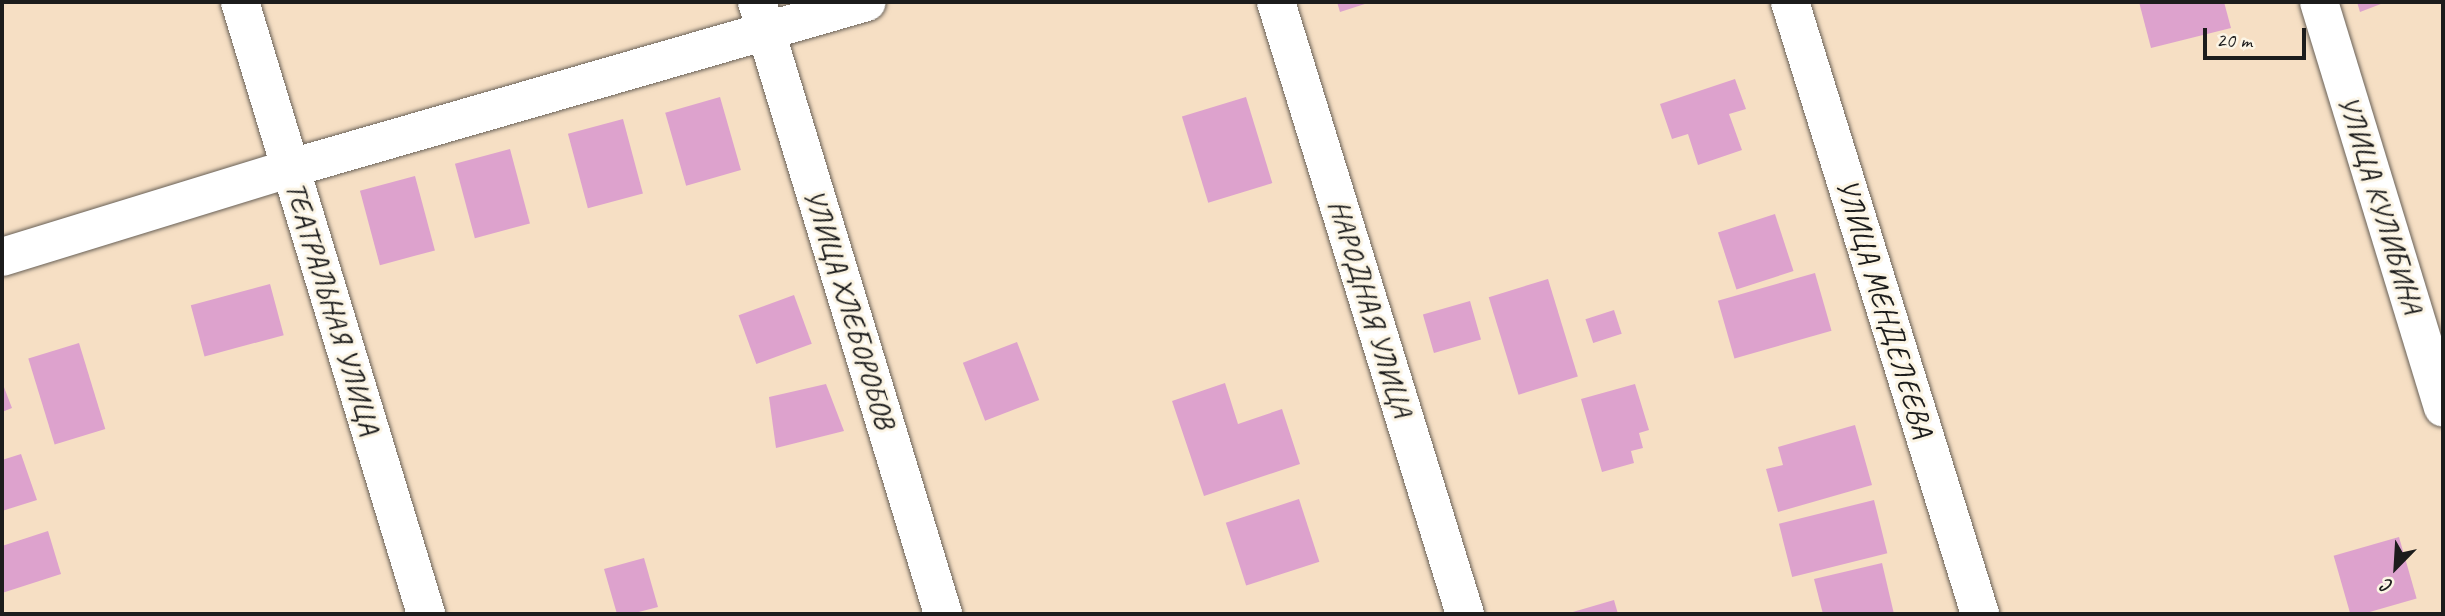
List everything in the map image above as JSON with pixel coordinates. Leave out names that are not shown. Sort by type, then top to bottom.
[{"type":"street","name":"ТЕАТРАЛЬНАЯ УЛИЦА","points":[[240,2],[426,614]]},
{"type":"street","points":[[2,257],[291,168],[762,16],[867,2]]},
{"type":"street","name":"НАРОДНАЯ УЛИЦА","points":[[1276,2],[1465,614]]},
{"type":"street","name":"УЛИЦА МЕНДЕЛЕЕВА","points":[[1790,2],[1980,614]]},
{"type":"street","name":"УЛИЦА КУЛИБИНА","points":[[2319,2],[2443,407]]},
{"type":"street","name":"УЛИЦА ХЛЕБОРОБОВ","points":[[762,16],[943,614]]},
{"type":"building","points":[[1337,2],[1371,2],[1340,12]]},
{"type":"building","points":[[2139,2],[2224,2],[2231,28],[2151,48]]},
{"type":"building","points":[[2357,2],[2386,2],[2360,12]]},
{"type":"building","points":[[1735,79],[1746,109],[1729,114],[1742,150],[1698,165],[1688,134],[1672,139],[1660,104]]},
{"type":"building","points":[[720,97],[741,170],[686,186],[665,113]]},
{"type":"building","points":[[1246,97],[1272,183],[1208,203],[1182,117]]},
{"type":"building","points":[[623,119],[643,193],[588,208],[568,134]]},
{"type":"building","points":[[510,149],[530,223],[475,238],[455,164]]},
{"type":"building","points":[[415,176],[435,250],[380,265],[360,191]]},
{"type":"building","points":[[1775,214],[1794,271],[1736,290],[1718,233]]},
{"type":"building","points":[[1815,273],[1832,331],[1734,359],[1718,301]]},
{"type":"building","points":[[1548,279],[1578,377],[1519,395],[1489,297]]},
{"type":"building","points":[[270,284],[284,335],[205,356],[191,305]]},
{"type":"building","points":[[794,295],[812,344],[756,364],[739,315]]},
{"type":"building","points":[[1470,301],[1481,339],[1434,353],[1423,315]]},
{"type":"building","points":[[1614,310],[1622,334],[1593,343],[1585,319]]},
{"type":"building","points":[[1017,342],[1039,400],[985,421],[963,363]]},
{"type":"building","points":[[79,343],[105,429],[55,445],[28,358]]},
{"type":"building","points":[[2,382],[12,408],[2,412]]},
{"type":"building","points":[[1225,383],[1238,424],[1282,409],[1300,464],[1204,496],[1172,401]]},
{"type":"building","points":[[826,384],[844,431],[776,448],[769,397]]},
{"type":"building","points":[[1635,384],[1649,430],[1639,433],[1643,448],[1631,451],[1634,463],[1602,472],[1581,399]]},
{"type":"building","points":[[1855,425],[1872,485],[1778,512],[1766,469],[1783,465],[1778,447]]},
{"type":"building","points":[[21,454],[37,500],[2,511],[2,460]]},
{"type":"building","points":[[1299,499],[1319,562],[1246,586],[1226,523]]},
{"type":"building","points":[[1874,500],[1887,553],[1792,577],[1779,524]]},
{"type":"building","points":[[48,531],[61,574],[2,593],[2,546]]},
{"type":"building","points":[[2399,537],[2417,599],[2363,614],[2350,614],[2334,556]]},
{"type":"building","points":[[644,558],[658,607],[631,614],[617,614],[604,569]]},
{"type":"building","points":[[1882,563],[1894,614],[1823,614],[1814,579]]},
{"type":"building","points":[[1614,600],[1618,614],[1566,614]]}]
